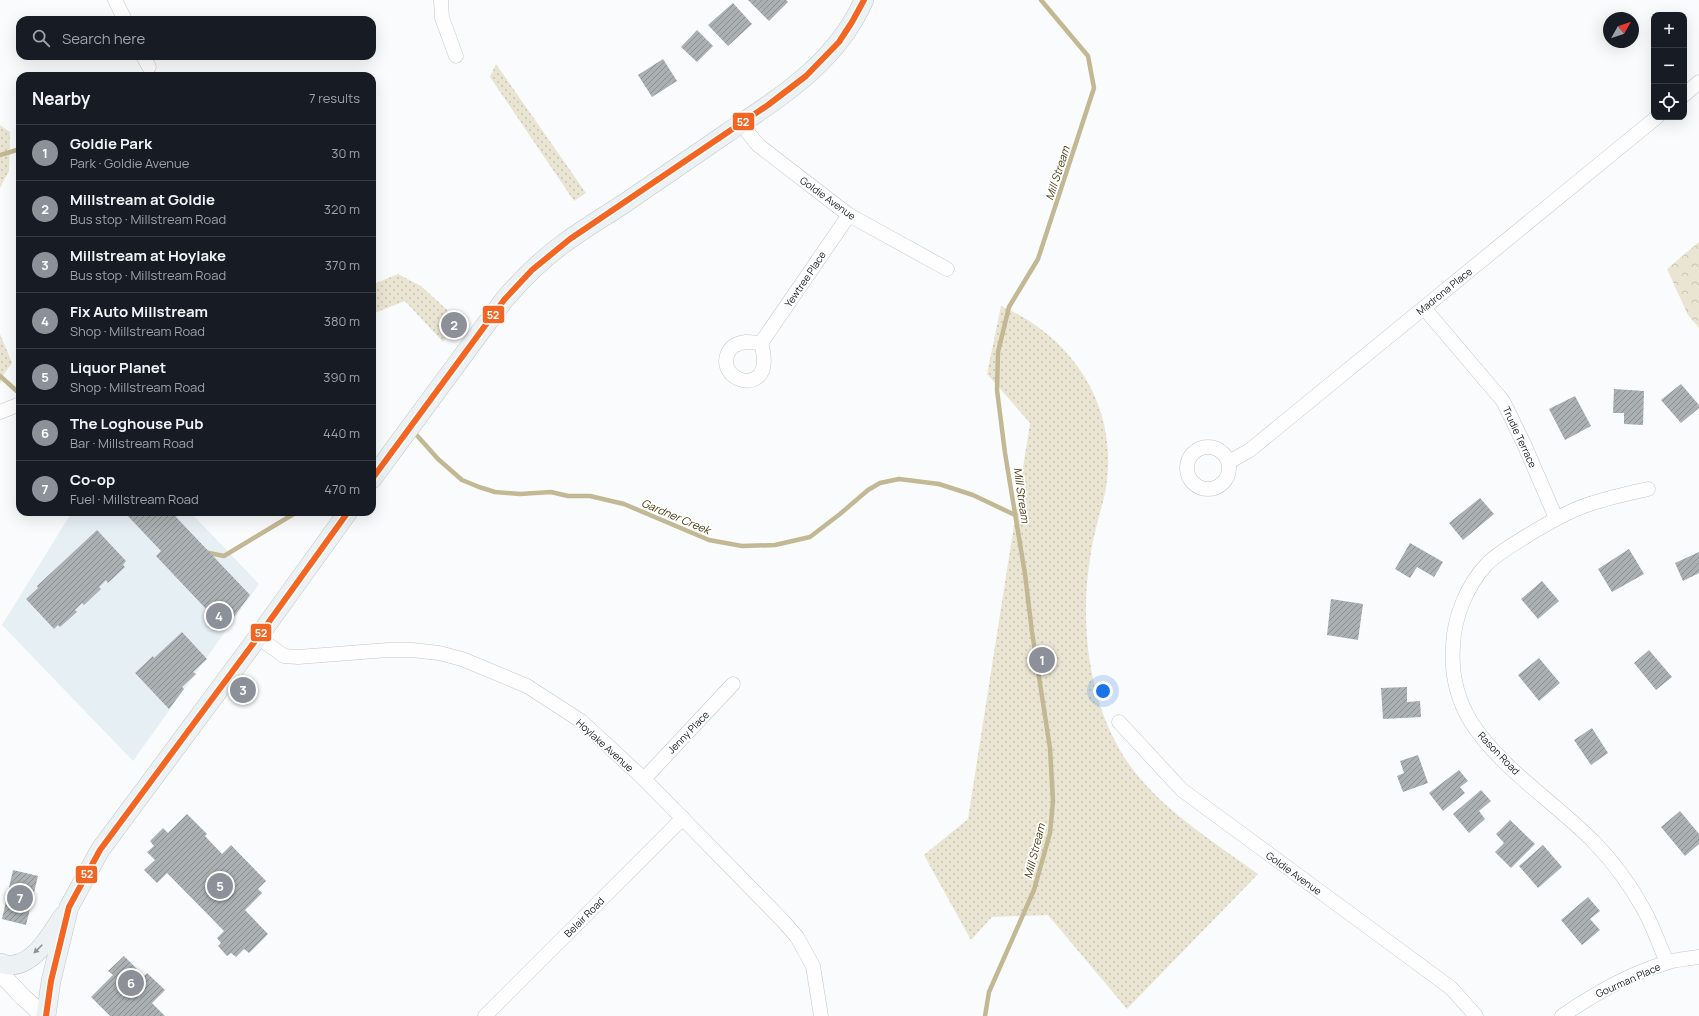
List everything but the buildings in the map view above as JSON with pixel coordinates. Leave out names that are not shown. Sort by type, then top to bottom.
[{"type":"main road","points":[[376,474],[504,300],[526,276],[564,244],[741,124],[797,84],[819,66],[846,33],[864,0]]},
{"type":"main road","points":[[0,963],[12,965],[24,962],[40,949],[69,907],[100,850],[258,637],[345,516]]},
{"type":"main road","points":[[45,1016],[51,981],[69,907]]},
{"type":"street","points":[[115,0],[123,16]]},
{"type":"street","points":[[441,0],[442,18],[456,56]]},
{"type":"street","points":[[1687,92],[1699,82]]},
{"type":"street","name":"Madrona Place","points":[[1229,462],[1250,450],[1653,120]]},
{"type":"street","name":"Goldie Avenue","points":[[741,124],[758,145],[849,215],[947,270]]},
{"type":"street","name":"Yewtree Place","points":[[761,343],[849,215]]},
{"type":"street","name":"Trudie Terrace","points":[[1424,308],[1503,401],[1524,444],[1556,518]]},
{"type":"street","points":[[0,412],[16,406]]},
{"type":"street","name":"Rason Road","points":[[1648,489],[1593,503],[1556,518],[1507,548],[1487,564],[1471,587],[1459,611],[1454,634],[1453,671],[1456,689],[1462,706],[1472,723],[1486,742],[1504,761],[1594,842],[1612,863],[1630,887],[1645,911],[1667,962]]},
{"type":"street","name":"Hoylake Avenue","points":[[258,637],[284,656],[298,657],[388,650],[412,650],[438,653],[462,659],[527,686],[581,721],[644,779],[783,921],[797,938],[813,966],[822,1016]]},
{"type":"street","name":"Jenny Place","points":[[644,779],[733,684]]},
{"type":"street","name":"Goldie Avenue","points":[[1119,722],[1182,790],[1451,988],[1476,1016]]},
{"type":"street","name":"Belair Road","points":[[485,1016],[682,818]]},
{"type":"street","name":"Gourman Place","points":[[1562,1016],[1592,996],[1622,980],[1667,962],[1699,957]]},
{"type":"street","points":[[0,973],[23,998],[45,1016]]},
{"type":"shaded area","points":[[70,516],[194,516],[259,584],[133,761],[2,625]]},
{"type":"green space","points":[[496,64],[586,193],[574,201],[490,77]]},
{"type":"green space","points":[[0,125],[10,132],[9,171],[0,188]]},
{"type":"green space","points":[[1699,242],[1699,328],[1688,315],[1667,269]]},
{"type":"green space","points":[[398,274],[421,286],[458,320],[443,342],[405,301],[376,312],[376,283]]},
{"type":"green space","points":[[1001,306],[1027,319],[1050,336],[1069,356],[1085,378],[1097,403],[1105,429],[1108,458],[1106,487],[1091,553],[1087,582],[1086,622],[1087,642],[1094,682],[1099,702],[1114,739],[1127,761],[1142,780],[1177,815],[1258,874],[1127,1009],[1048,915],[992,917],[971,940],[924,855],[968,819],[1030,423],[987,374]]},
{"type":"green space","points":[[0,334],[12,363],[4,374],[0,384]]},
{"type":"waterway","name":"Mill Stream","points":[[985,1016],[989,992],[1034,890],[1050,833],[1053,801],[1050,748],[1032,632],[1025,574],[1005,453],[997,390],[998,352],[1009,307],[1038,259],[1094,88],[1088,56],[1041,0]]},
{"type":"waterway","points":[[0,155],[16,150]]},
{"type":"waterway","name":"Gardner Creek","points":[[0,376],[16,390]]},
{"type":"waterway","name":"Gardner Creek","points":[[413,431],[438,459],[462,480],[479,487],[495,492],[520,494],[551,492],[568,496],[590,496],[624,504],[709,540],[742,546],[775,545],[810,537],[868,490],[880,483],[899,479],[939,484],[973,495],[1015,515]]},
{"type":"waterway","name":"Gardner Creek","points":[[204,552],[224,556],[290,516]]},
{"type":"transit line","name":"52","points":[[376,474],[504,300],[532,270],[570,239],[768,105],[806,76],[839,42],[864,0]]},
{"type":"transit line","name":"52","points":[[46,1016],[51,981],[69,907],[100,850],[258,637],[345,516]]},
{"type":"place","name":"Millstream at Goldie","points":[[454,325]]},
{"type":"place","name":"Fix Auto Millstream","points":[[219,616]]},
{"type":"place","name":"Goldie Park","points":[[1042,660]]},
{"type":"place","name":"Millstream at Hoylake","points":[[243,690]]},
{"type":"place","name":"Liquor Planet","points":[[220,886]]},
{"type":"place","name":"Co-op","points":[[20,898]]},
{"type":"place","name":"The Loghouse Pub","points":[[131,983]]}]
